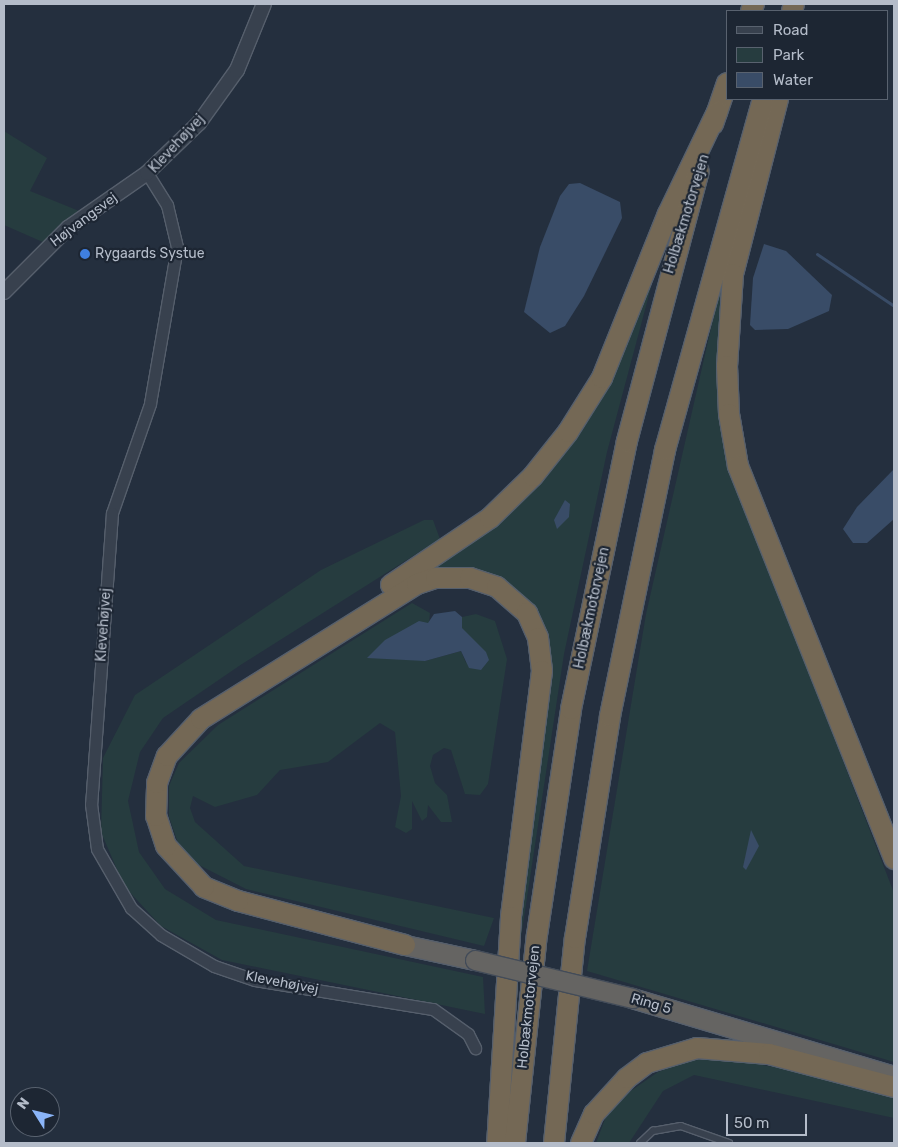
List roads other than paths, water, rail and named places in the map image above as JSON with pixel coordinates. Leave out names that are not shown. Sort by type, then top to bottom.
[{"type":"highway","name":"Holbækmotorvejen","points":[[515,1143],[537,935],[571,709],[629,432],[669,272],[726,86]]},
{"type":"highway","points":[[554,1143],[575,938],[618,678],[664,450],[762,100]]},
{"type":"highway","points":[[778,100],[733,274],[727,366],[729,414],[738,466],[894,859]]},
{"type":"highway","points":[[405,945],[234,912],[180,886],[164,867],[147,835],[142,800],[149,766],[167,733],[186,714],[442,552],[490,518],[533,476],[602,378],[668,214],[717,112]]},
{"type":"highway","points":[[405,945],[238,901],[204,887],[166,846],[156,816],[157,783],[167,756],[201,719],[417,584],[436,578],[470,578],[498,587],[518,602],[536,632],[541,662],[511,917],[498,1143]]},
{"type":"highway","name":"Ring 5","points":[[405,945],[632,998],[894,1076]]},
{"type":"highway","points":[[581,1143],[594,1114],[626,1078],[647,1063],[697,1048],[762,1052],[894,1087]]},
{"type":"street","name":"Klevehøjvej","points":[[264,4],[236,70],[218,98],[147,173],[167,205],[177,247],[150,404],[112,513],[91,804],[97,849],[131,908],[160,935],[214,966],[255,980],[433,1009],[468,1034],[475,1048]]},
{"type":"street","name":"Højvangsvej","points":[[4,292],[68,228],[147,173]]},
{"type":"lane","points":[[640,1143],[652,1131],[681,1126],[729,1143]]},
{"type":"water","points":[[580,183],[620,202],[622,218],[584,296],[565,326],[550,333],[524,312],[540,247],[560,196],[569,184]]},
{"type":"water","points":[[764,244],[786,251],[832,295],[829,311],[788,329],[755,330],[750,325],[753,278]]},
{"type":"water","points":[[894,469],[894,519],[867,543],[853,543],[843,529],[857,507]]},
{"type":"water","points":[[565,500],[570,504],[569,517],[557,529],[554,520]]},
{"type":"water","points":[[455,611],[462,617],[462,628],[486,652],[489,660],[481,670],[469,668],[461,651],[425,661],[367,658],[385,640],[419,621],[428,623],[434,614]]},
{"type":"water","points":[[751,830],[759,846],[746,870],[743,867]]},
{"type":"waterway","points":[[817,254],[894,306]]},
{"type":"place","name":"Rygaards Systue","points":[[85,254]]}]
